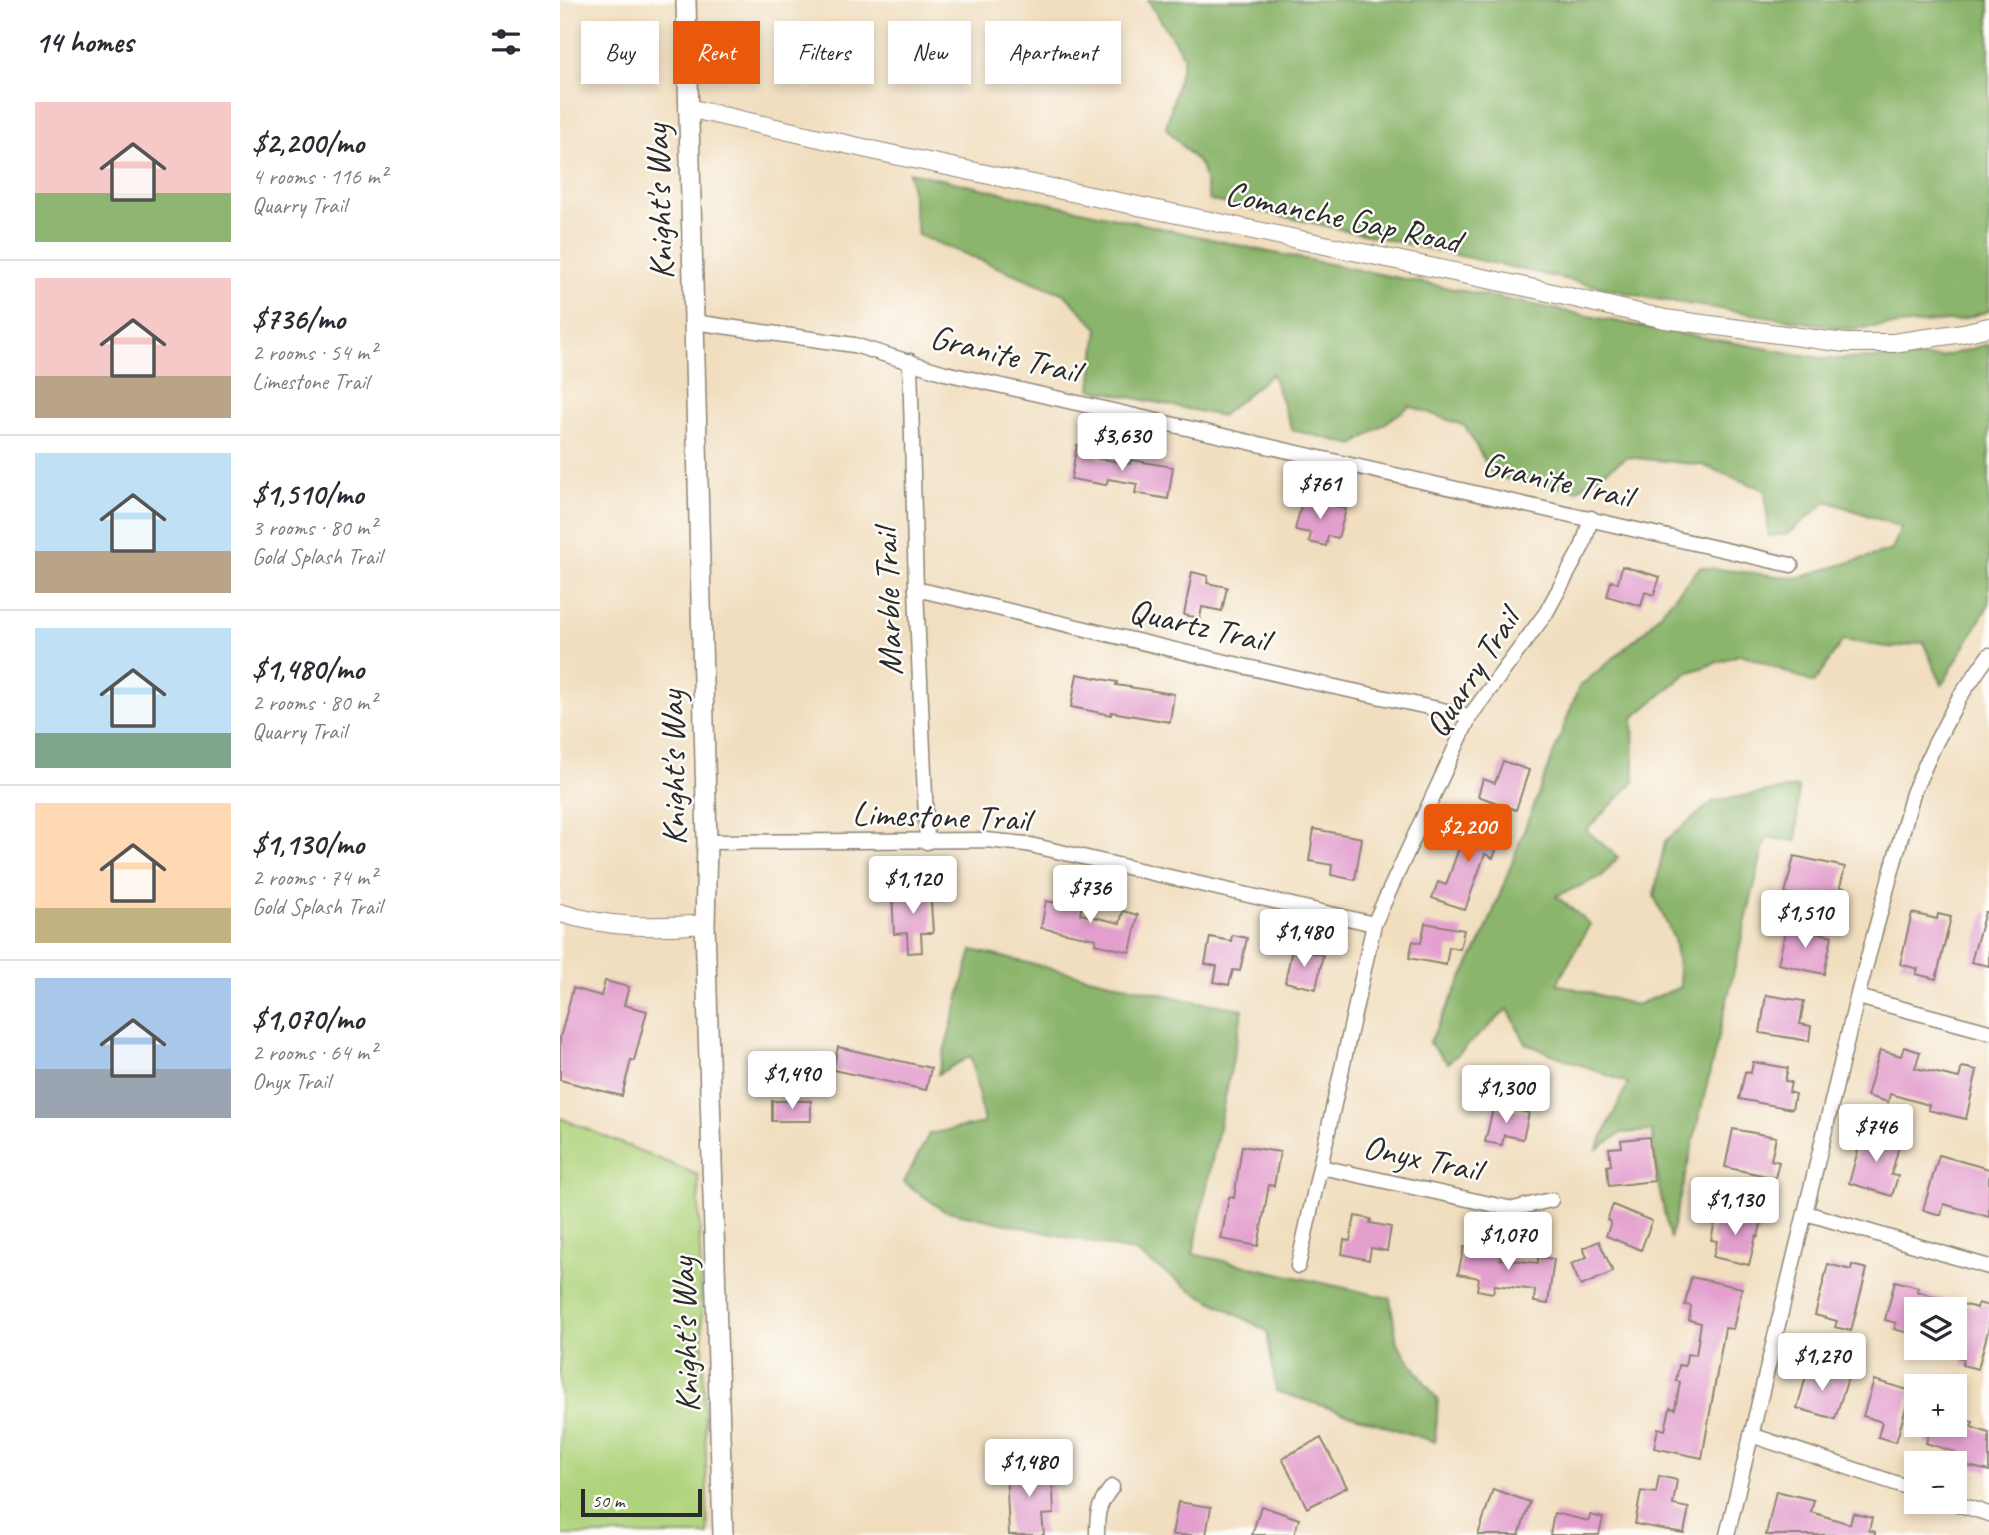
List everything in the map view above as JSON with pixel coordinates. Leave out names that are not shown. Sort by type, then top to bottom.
[{"type":"main road","name":"Knight's Way","points":[[686,0],[707,842],[705,925],[723,1535]]},
{"type":"street","name":"Comanche Gap Road","points":[[688,107],[899,156],[1508,283],[1665,319],[1845,343],[1893,343],[1989,327]]},
{"type":"street","name":"Granite Trail","points":[[694,322],[854,345],[945,373],[1791,565]]},
{"type":"street","name":"Marble Trail","points":[[910,361],[927,842]]},
{"type":"street","name":"Quarry Trail","points":[[1297,1266],[1374,924],[1470,716],[1546,613],[1578,556],[1591,518]]},
{"type":"street","name":"Quartz Trail","points":[[916,589],[1307,681],[1470,716]]},
{"type":"street","points":[[1727,1535],[1858,997],[1913,793],[1959,698],[1989,655]]},
{"type":"street","name":"Limestone Trail","points":[[707,842],[986,840],[1026,844],[1374,924]]},
{"type":"street","points":[[560,913],[587,921],[635,928],[705,925]]},
{"type":"street","points":[[1858,997],[1989,1032]]},
{"type":"street","name":"Onyx Trail","points":[[1321,1167],[1513,1209],[1550,1200]]},
{"type":"street","points":[[1805,1213],[1989,1267]]},
{"type":"street","points":[[1751,1435],[1904,1486]]},
{"type":"street","points":[[1097,1535],[1101,1501],[1112,1486]]},
{"type":"street","points":[[1967,1507],[1989,1514]]},
{"type":"green space","points":[[1148,0],[1989,0],[1989,311],[1960,320],[1848,329],[1650,298],[1209,200],[1202,167],[1166,128],[1184,57]]},
{"type":"green space","points":[[909,172],[1269,252],[1644,327],[1826,359],[1941,357],[1989,344],[1989,604],[1942,685],[1923,642],[1893,648],[1843,640],[1814,683],[1741,654],[1687,673],[1633,718],[1634,782],[1586,830],[1618,857],[1601,877],[1556,896],[1590,924],[1557,984],[1636,1005],[1681,987],[1674,939],[1654,896],[1665,841],[1714,801],[1798,787],[1797,841],[1766,837],[1670,1239],[1659,1188],[1652,1131],[1622,1133],[1597,1149],[1628,1083],[1526,1044],[1508,1009],[1448,1063],[1429,1043],[1485,933],[1579,687],[1645,631],[1700,567],[1796,578],[1892,550],[1901,527],[1827,501],[1788,534],[1769,536],[1765,490],[1702,465],[1627,457],[1577,490],[1494,477],[1465,426],[1410,406],[1354,445],[1292,430],[1272,374],[1221,416],[1091,389],[1098,328],[1064,294],[918,235]]},
{"type":"green space","points":[[972,950],[1188,1000],[1243,1009],[1193,1254],[1390,1298],[1397,1343],[1438,1401],[1435,1442],[1276,1391],[1267,1331],[1191,1290],[1135,1252],[943,1210],[904,1182],[929,1134],[984,1123],[971,1056],[938,1074]]},
{"type":"green space","points":[[560,1118],[698,1175],[708,1535],[560,1535]]},
{"type":"building","points":[[1077,445],[1099,449],[1097,458],[1173,467],[1168,499],[1135,493],[1137,484],[1108,479],[1106,485],[1071,479]]},
{"type":"building","points":[[1303,498],[1346,509],[1338,538],[1328,536],[1326,546],[1309,542],[1311,533],[1295,530]]},
{"type":"building","points":[[1622,566],[1660,577],[1654,595],[1645,592],[1641,606],[1607,596],[1611,581],[1618,583]]},
{"type":"building","points":[[1192,572],[1208,576],[1207,583],[1227,587],[1222,611],[1202,607],[1200,618],[1184,615]]},
{"type":"building","points":[[1077,674],[1117,682],[1116,685],[1174,694],[1170,722],[1071,707]]},
{"type":"building","points":[[1503,761],[1529,770],[1516,810],[1478,796],[1483,779],[1495,783]]},
{"type":"building","points":[[1479,823],[1503,832],[1493,858],[1485,854],[1465,910],[1432,898],[1438,882],[1446,885],[1460,845],[1454,843],[1461,825],[1476,830]]},
{"type":"building","points":[[1314,829],[1362,838],[1355,880],[1331,875],[1332,865],[1309,861]]},
{"type":"building","points":[[1794,856],[1845,867],[1840,887],[1845,888],[1841,906],[1785,894]]},
{"type":"building","points":[[930,888],[933,933],[921,933],[922,952],[908,953],[907,933],[894,934],[892,890]]},
{"type":"building","points":[[1068,898],[1083,902],[1080,914],[1120,923],[1123,911],[1138,915],[1130,952],[1095,944],[1096,939],[1041,928],[1046,901],[1066,905]]},
{"type":"building","points":[[1985,912],[1989,912],[1989,966],[1971,962]]},
{"type":"building","points":[[1912,913],[1937,919],[1938,914],[1951,917],[1936,979],[1916,974],[1918,969],[1900,964]]},
{"type":"building","points":[[1425,923],[1464,930],[1460,949],[1449,947],[1446,965],[1409,958],[1413,941],[1421,943]]},
{"type":"building","points":[[1787,926],[1832,936],[1824,974],[1778,964]]},
{"type":"building","points":[[1232,935],[1247,938],[1240,971],[1233,970],[1229,985],[1214,982],[1217,966],[1205,964],[1210,937],[1231,941]]},
{"type":"building","points":[[1292,949],[1323,955],[1316,989],[1285,982]]},
{"type":"building","points":[[605,981],[629,987],[624,1005],[647,1011],[622,1096],[560,1080],[560,1038],[573,988],[601,996]]},
{"type":"building","points":[[1766,995],[1804,1001],[1800,1024],[1811,1026],[1809,1041],[1760,1033]]},
{"type":"building","points":[[838,1047],[931,1068],[926,1090],[833,1070]]},
{"type":"building","points":[[1904,1047],[1920,1052],[1915,1068],[1959,1078],[1962,1067],[1977,1070],[1966,1119],[1928,1110],[1929,1105],[1890,1094],[1888,1102],[1867,1096],[1880,1050],[1901,1056]]},
{"type":"building","points":[[1753,1062],[1788,1068],[1785,1081],[1791,1082],[1789,1092],[1795,1094],[1792,1109],[1739,1099],[1745,1072],[1751,1073]]},
{"type":"building","points":[[772,1101],[811,1101],[811,1121],[772,1121]]},
{"type":"building","points":[[1494,1105],[1529,1113],[1523,1139],[1504,1135],[1502,1145],[1485,1142]]},
{"type":"building","points":[[1733,1129],[1776,1137],[1771,1160],[1779,1162],[1775,1178],[1725,1167]]},
{"type":"building","points":[[1863,1132],[1900,1143],[1891,1175],[1898,1176],[1892,1196],[1849,1183]]},
{"type":"building","points":[[1649,1137],[1654,1181],[1609,1186],[1609,1148],[1622,1147],[1621,1140]]},
{"type":"building","points":[[1242,1146],[1280,1152],[1274,1186],[1269,1185],[1258,1246],[1221,1239],[1229,1197],[1234,1198]]},
{"type":"building","points":[[1939,1155],[1989,1169],[1989,1217],[1944,1204],[1941,1215],[1923,1210]]},
{"type":"building","points":[[1613,1205],[1652,1221],[1641,1250],[1606,1236],[1611,1222],[1607,1220]]},
{"type":"building","points":[[1718,1209],[1762,1220],[1749,1265],[1713,1257],[1717,1241],[1711,1240]]},
{"type":"building","points":[[1355,1216],[1371,1219],[1370,1223],[1391,1227],[1387,1251],[1371,1248],[1369,1260],[1342,1254],[1344,1240],[1350,1241]]},
{"type":"building","points":[[1599,1241],[1613,1272],[1581,1286],[1571,1264],[1587,1257],[1583,1248]]},
{"type":"building","points":[[1487,1245],[1502,1249],[1500,1259],[1538,1263],[1538,1257],[1554,1259],[1548,1304],[1534,1302],[1535,1290],[1495,1285],[1493,1293],[1477,1290],[1479,1278],[1458,1274],[1464,1247],[1486,1252]]},
{"type":"building","points":[[1828,1264],[1851,1270],[1852,1265],[1867,1269],[1851,1331],[1835,1327],[1837,1321],[1815,1315]]},
{"type":"building","points":[[1691,1277],[1742,1288],[1733,1329],[1725,1328],[1702,1458],[1654,1448],[1658,1428],[1665,1430],[1670,1408],[1675,1409],[1680,1382],[1676,1381],[1679,1365],[1685,1366],[1687,1354],[1696,1355],[1701,1323],[1689,1320],[1691,1306],[1685,1305]]},
{"type":"building","points":[[1895,1281],[1918,1287],[1917,1291],[1936,1297],[1904,1297],[1904,1332],[1894,1329],[1896,1323],[1885,1320]]},
{"type":"building","points":[[1978,1303],[1989,1306],[1989,1327],[1978,1369],[1962,1365],[1964,1360],[1967,1360],[1967,1305],[1977,1308]]},
{"type":"building","points":[[1809,1366],[1848,1378],[1835,1419],[1797,1408]]},
{"type":"building","points":[[1874,1380],[1904,1389],[1904,1415],[1896,1442],[1878,1437],[1882,1422],[1863,1416]]},
{"type":"building","points":[[1967,1420],[1973,1422],[1971,1427],[1989,1433],[1989,1471],[1967,1466],[1967,1451],[1952,1451],[1926,1443],[1928,1437],[1967,1437]]},
{"type":"building","points":[[1321,1438],[1347,1487],[1307,1508],[1282,1458]]},
{"type":"building","points":[[1052,1465],[1054,1514],[1042,1515],[1044,1535],[1009,1535],[1006,1467]]},
{"type":"building","points":[[1659,1476],[1677,1480],[1673,1505],[1689,1508],[1684,1533],[1635,1524],[1641,1491],[1656,1493]]},
{"type":"building","points":[[1493,1489],[1530,1502],[1519,1535],[1478,1535]]},
{"type":"building","points":[[1776,1491],[1814,1500],[1811,1512],[1850,1524],[1853,1513],[1872,1518],[1869,1530],[1875,1532],[1875,1535],[1766,1535]]},
{"type":"building","points":[[1178,1502],[1211,1507],[1206,1535],[1172,1535]]},
{"type":"building","points":[[1261,1506],[1299,1519],[1294,1535],[1252,1535]]},
{"type":"building","points":[[1554,1513],[1589,1521],[1590,1515],[1603,1518],[1599,1535],[1550,1535]]}]
